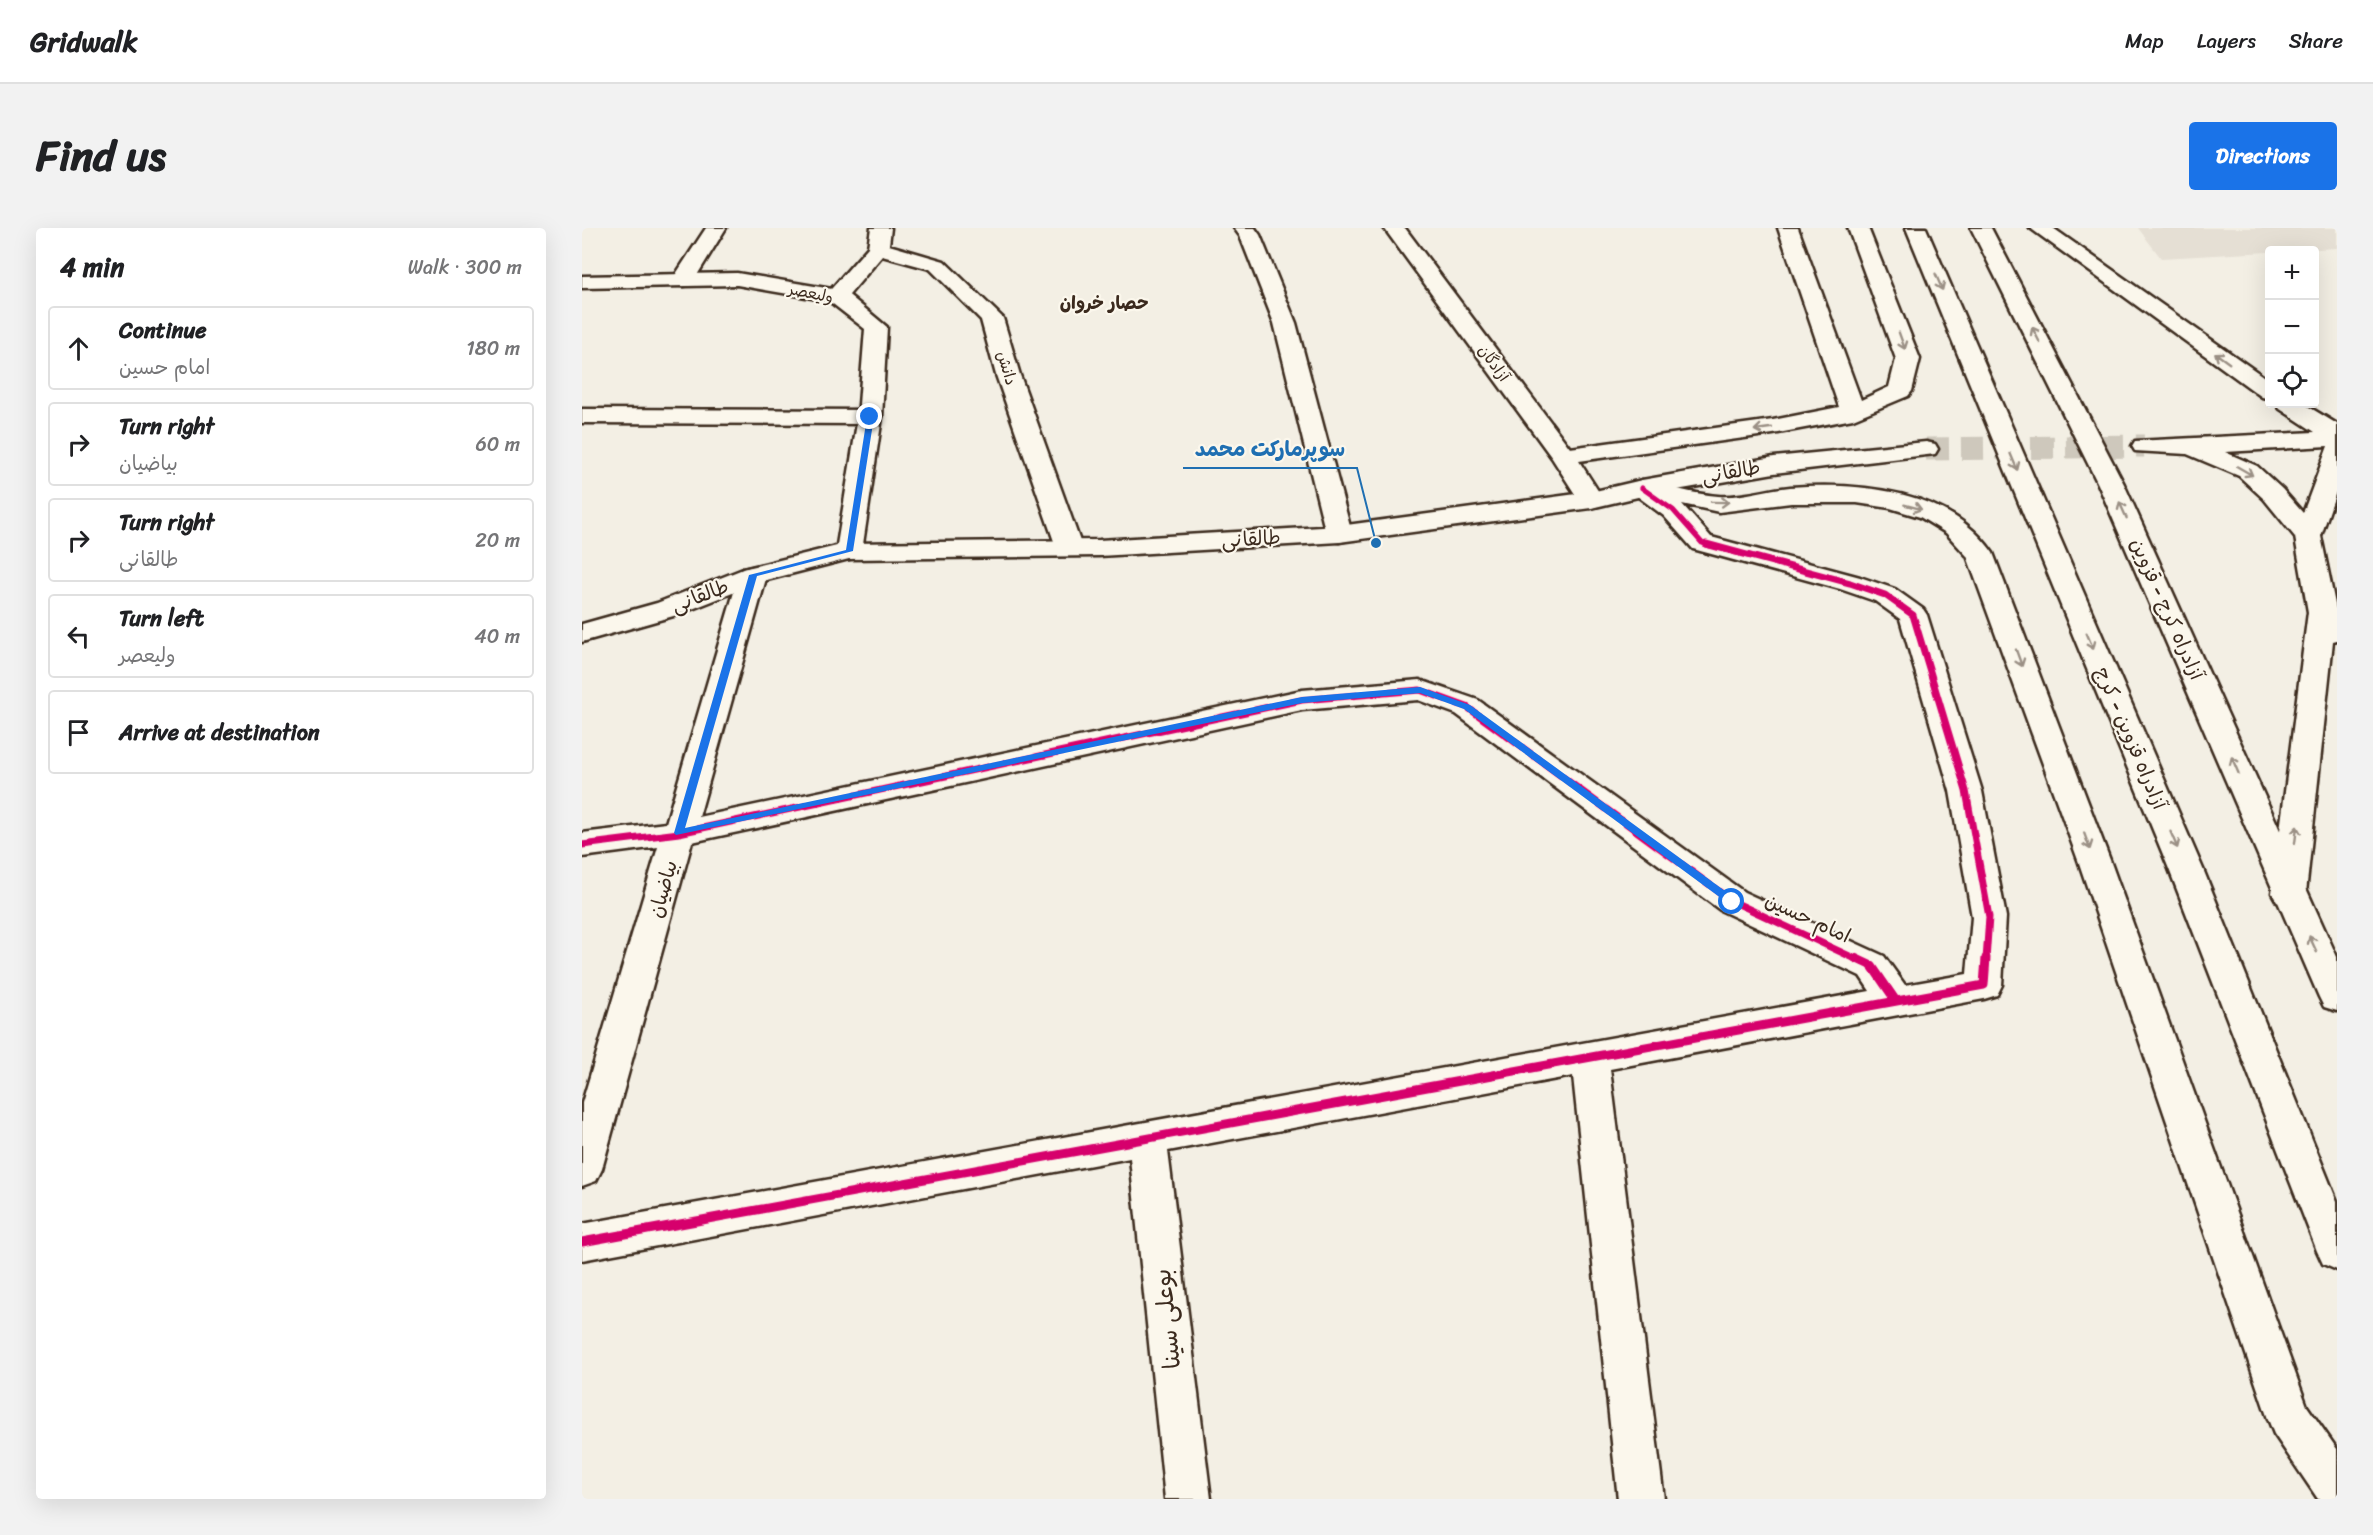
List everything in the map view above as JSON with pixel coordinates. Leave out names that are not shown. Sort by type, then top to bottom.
[{"type":"main road","points":[[684,280],[716,228]]},
{"type":"main road","points":[[1244,228],[1250,235],[1285,323],[1340,534]]},
{"type":"main road","name":"آزادگان","points":[[1394,228],[1563,456],[1591,500]]},
{"type":"main road","points":[[1788,228],[1853,412]]},
{"type":"main road","points":[[1563,456],[1773,428],[1853,412],[1900,392],[1908,358],[1858,228]]},
{"type":"main road","name":"آزادراه قزوین - کرج","points":[[1916,228],[2186,869],[2337,1251]]},
{"type":"main road","name":"آزادراه کرج - قزوین","points":[[1981,228],[2111,484],[2201,684],[2289,893],[2337,997]]},
{"type":"main road","points":[[2040,228],[2265,388]]},
{"type":"main road","points":[[836,296],[880,238]]},
{"type":"main road","name":"دانش","points":[[880,238],[937,265],[992,318],[1008,375],[1069,547]]},
{"type":"main road","name":"ولیعصر","points":[[582,282],[737,279],[836,296],[876,327],[870,417],[849,551]]},
{"type":"main road","points":[[2294,408],[2337,436]]},
{"type":"main road","points":[[582,416],[870,417]]},
{"type":"main road","points":[[2144,446],[2191,447],[2337,436]]},
{"type":"main road","points":[[2191,447],[2248,471],[2273,494],[2308,536]]},
{"type":"main road","name":"طالقانی","points":[[582,633],[667,609],[753,575],[849,551],[1100,548],[1340,534],[1591,500],[1642,488],[1774,465],[1926,449]]},
{"type":"main road","points":[[2337,451],[2308,536],[2322,612],[2337,642]]},
{"type":"main road","points":[[582,1242],[1984,985],[1989,916],[1966,791],[1913,615],[1885,595],[1868,589],[1702,543],[1672,510],[1642,488]]},
{"type":"main road","points":[[1642,488],[1719,504],[1791,495],[1857,495],[1893,501],[1929,511],[1955,526],[1980,553],[2094,860],[2290,1419],[2337,1488]]},
{"type":"main road","name":"بیاضیان","points":[[582,1169],[753,575]]},
{"type":"main road","points":[[2289,893],[2322,612]]},
{"type":"main road","name":"امام حسین","points":[[582,845],[679,833],[1302,700],[1420,690],[1467,707],[1732,902],[1872,966],[1896,1001]]},
{"type":"main road","points":[[1590,1058],[1641,1499]]},
{"type":"main road","name":"بوعلی سینا","points":[[1147,1138],[1188,1499]]},
{"type":"shaded area","points":[[2138,228],[2337,228],[2337,248],[2265,246],[2265,252],[2161,258]]},
{"type":"tunnel","points":[[1926,449],[2144,446]]},
{"type":"cycle path","points":[[582,1242],[1984,985],[1989,917],[1966,791],[1913,615],[1885,595],[1850,583],[1702,543],[1673,510],[1642,488]]},
{"type":"cycle path","points":[[582,845],[679,833],[1302,700],[1420,690],[1467,707],[1732,901],[1872,966],[1896,1001]]},
{"type":"place","name":"سوپرمارکت محمد","points":[[1376,543]]},
{"type":"district","name":"حصار خروان","points":[[1104,303]]},
{"type":"route","points":[[870,417],[849,551],[753,575],[679,833],[1302,700],[1420,690],[1467,707],[1732,902]]}]
